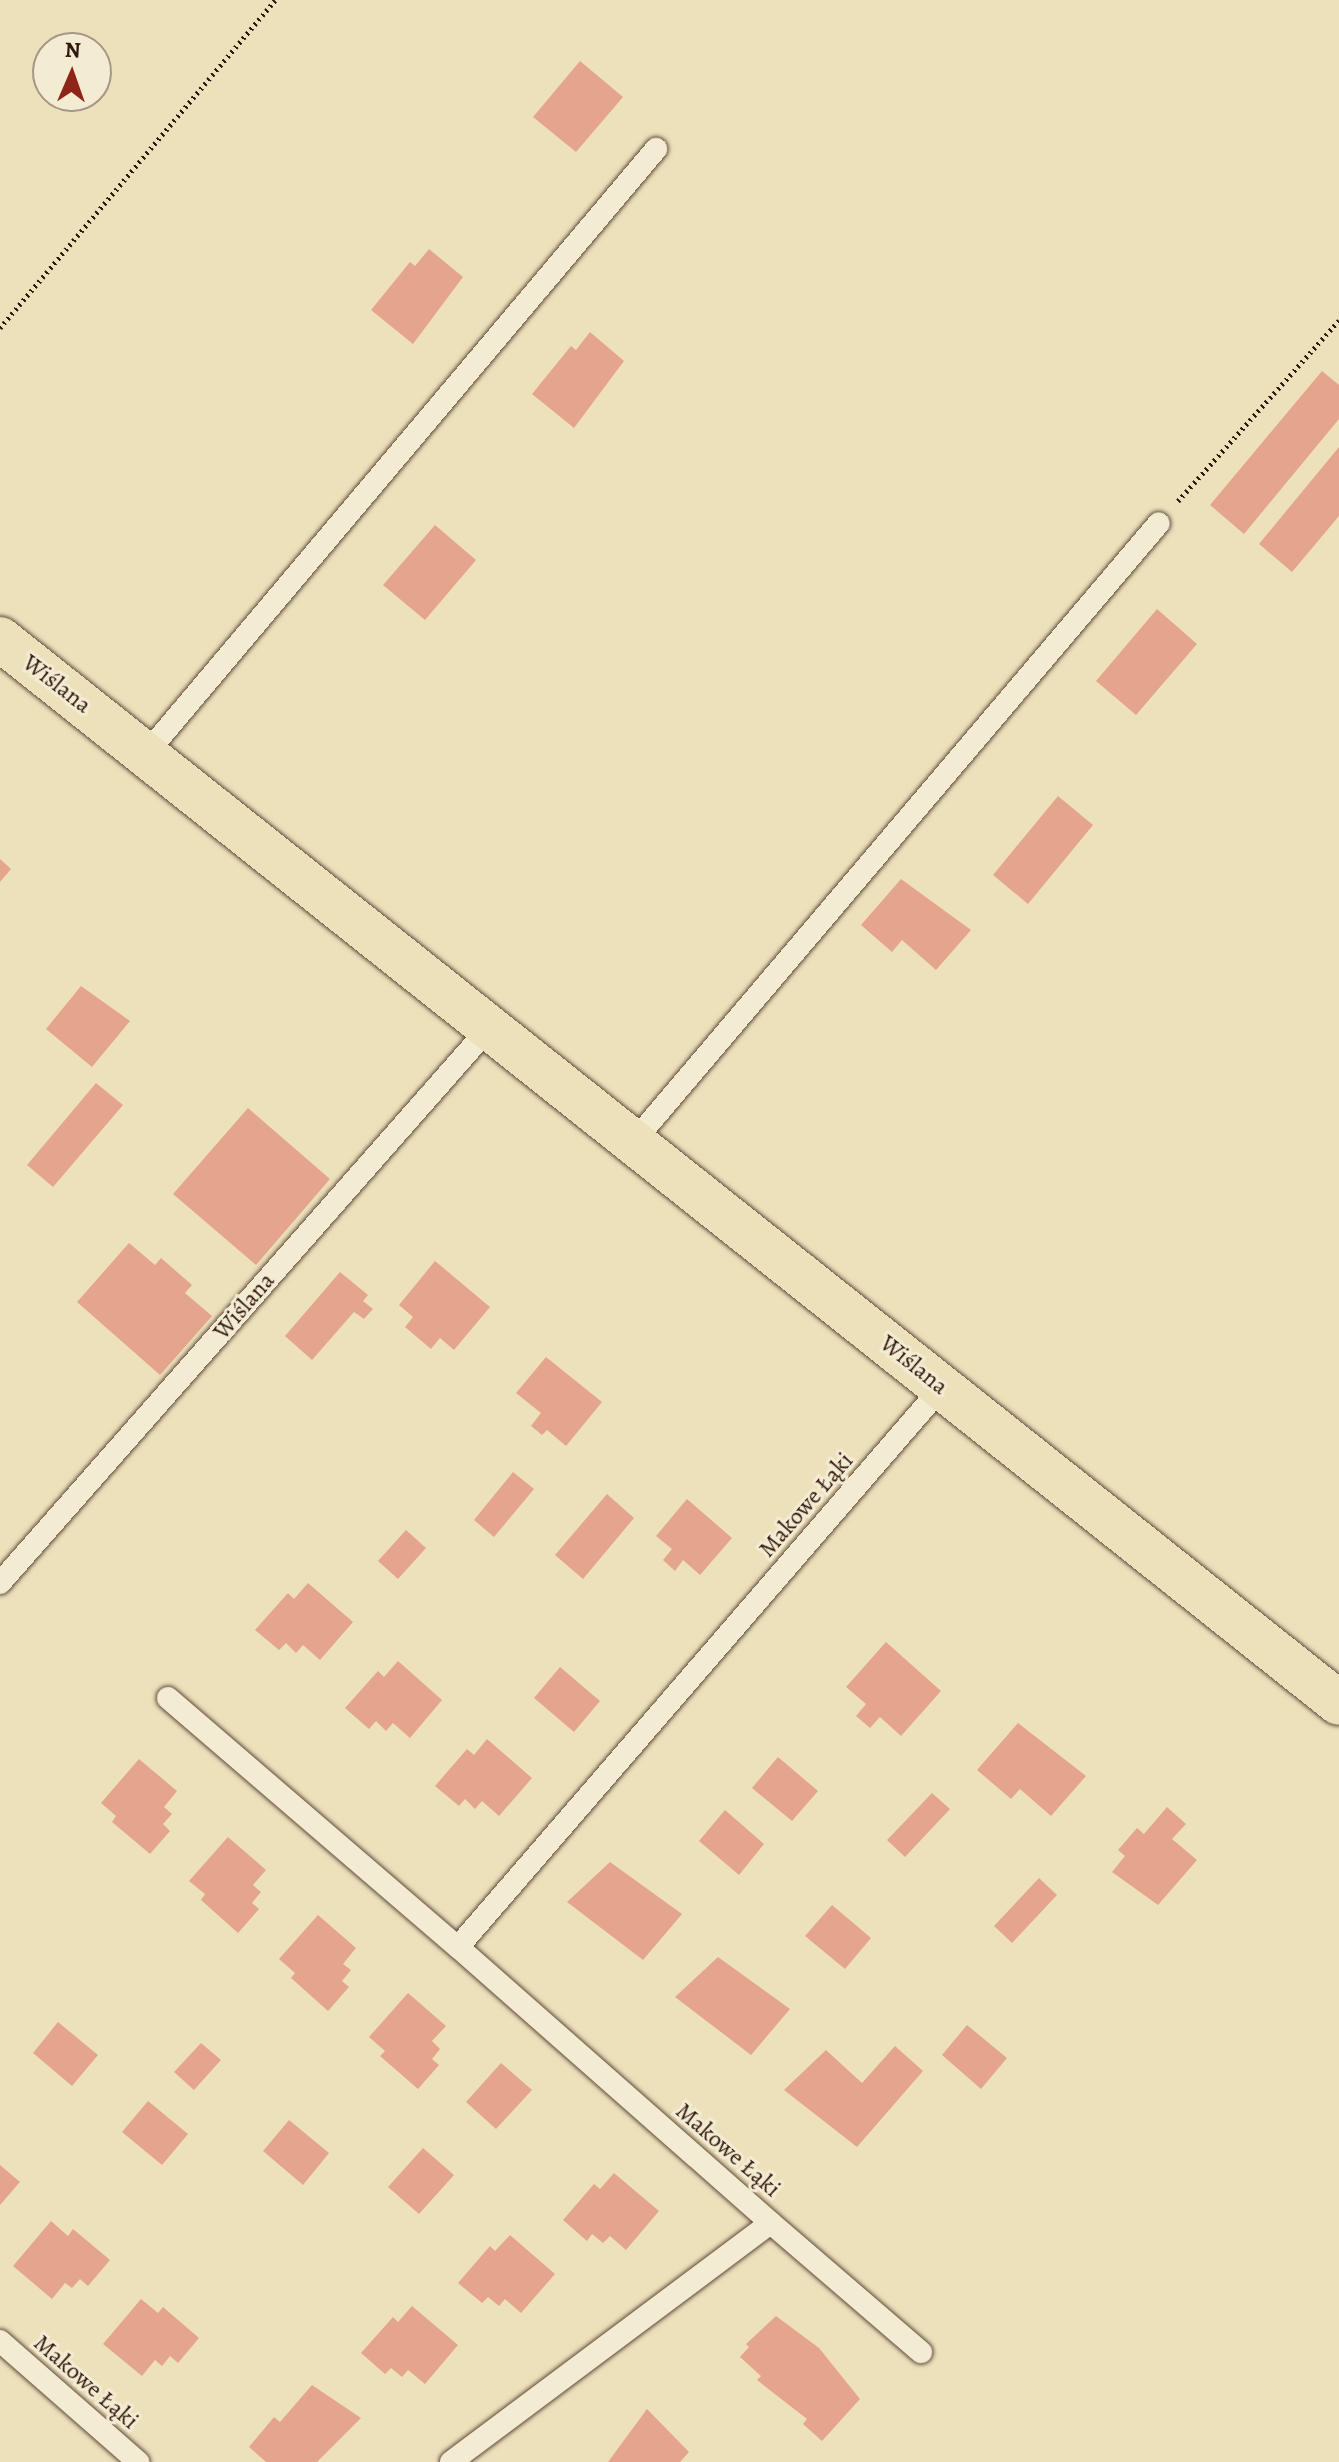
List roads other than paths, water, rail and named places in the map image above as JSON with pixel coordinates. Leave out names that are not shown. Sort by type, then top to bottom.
[{"type":"main road","name":"Wiślana","points":[[0,639],[489,1028],[635,1140],[1339,1703]]},
{"type":"lane","points":[[145,755],[656,149]]},
{"type":"lane","points":[[635,1140],[1159,523]]},
{"type":"lane","name":"Wiślana","points":[[0,1583],[489,1028]]},
{"type":"lane","name":"Makowe Łąki","points":[[458,1947],[942,1387]]},
{"type":"lane","name":"Makowe Łąki","points":[[168,1698],[458,1947],[771,2223],[451,2462]]},
{"type":"lane","points":[[771,2223],[921,2352]]},
{"type":"lane","name":"Makowe Łąki","points":[[0,2341],[138,2462]]}]
